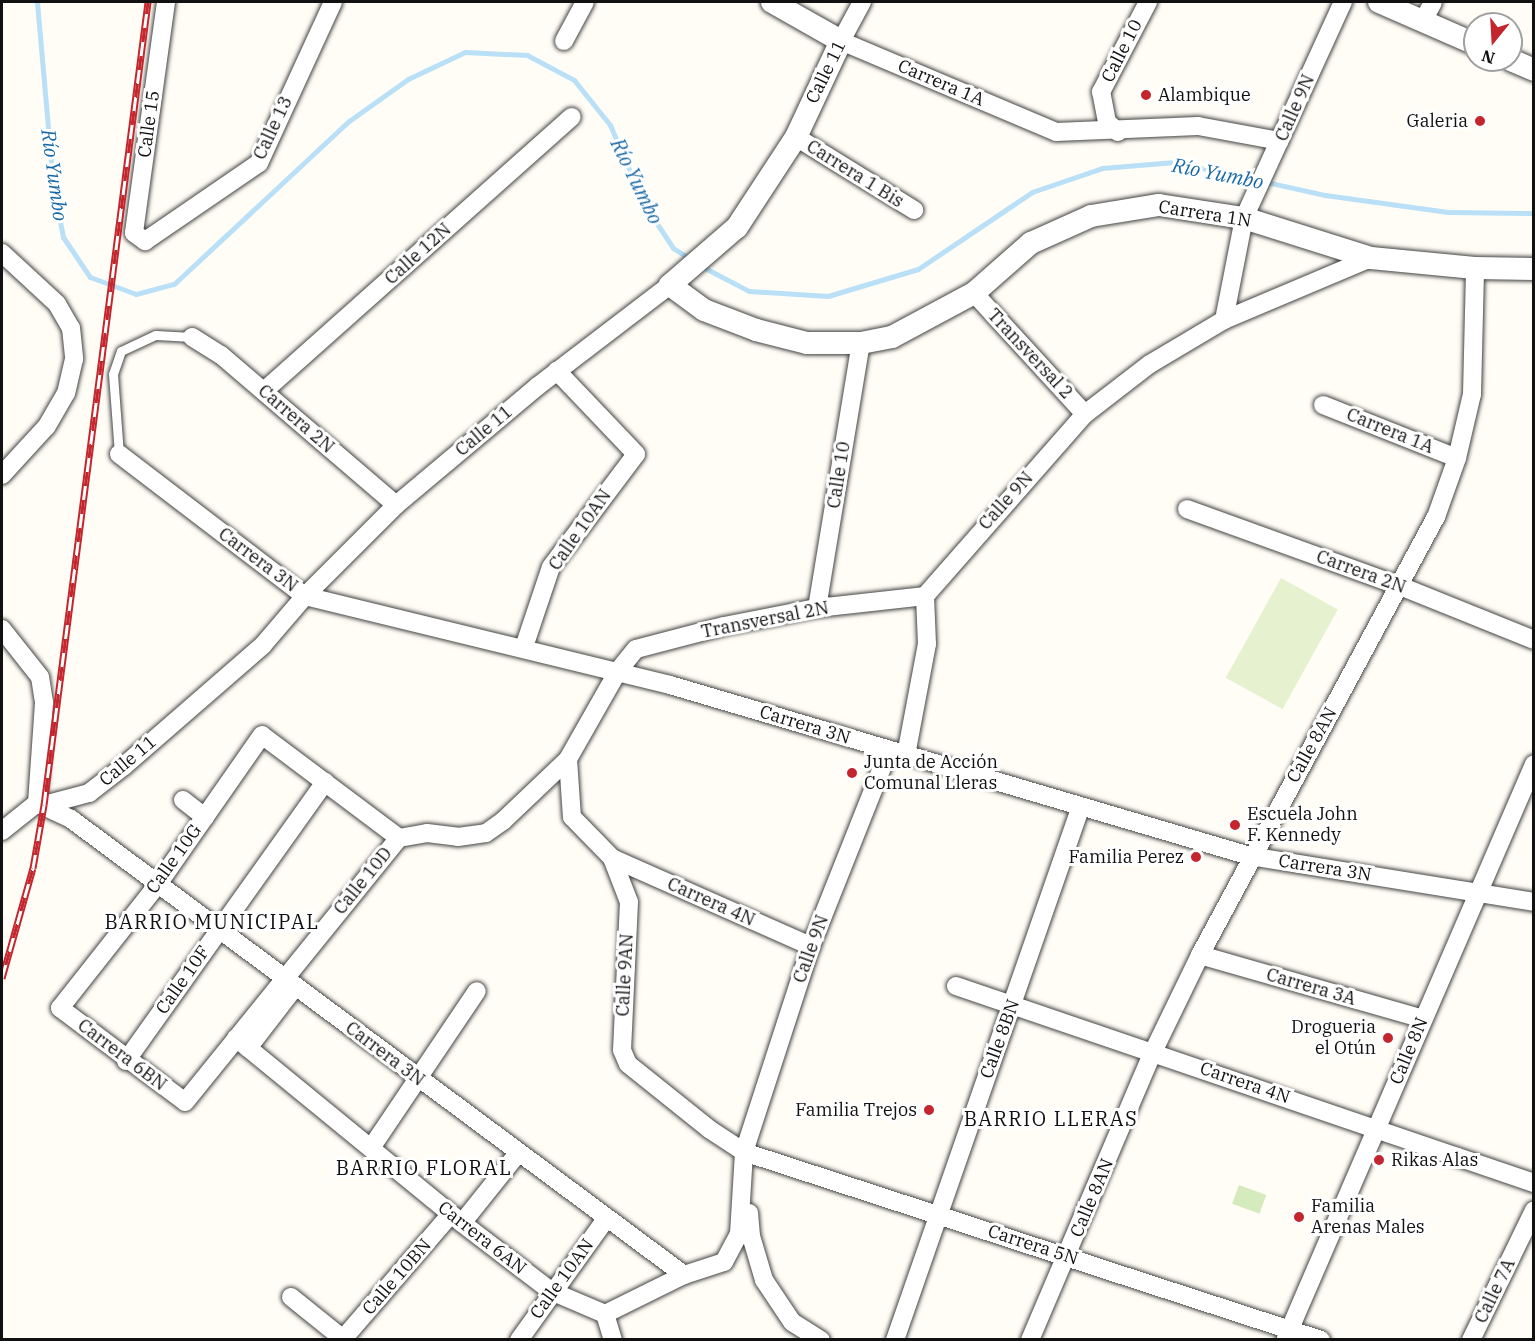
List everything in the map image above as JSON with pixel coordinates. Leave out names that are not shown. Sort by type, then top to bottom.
[{"type":"street","name":"Calle 15","points":[[145,241],[134,233],[166,2]]},
{"type":"street","name":"Calle 13","points":[[145,241],[260,163],[333,2]]},
{"type":"street","points":[[564,41],[585,2]]},
{"type":"street","name":"Carrera 1A","points":[[772,2],[841,41],[1056,132],[1118,132],[1198,126],[1276,149]]},
{"type":"street","name":"Calle 11","points":[[40,804],[89,793],[124,766],[263,645],[305,596],[396,505],[557,371],[671,284],[736,227],[796,137],[862,2]]},
{"type":"street","name":"Calle 10","points":[[1118,132],[1107,122],[1101,92],[1148,2]]},
{"type":"street","name":"Calle 9N","points":[[1224,320],[1248,211],[1343,2]]},
{"type":"street","points":[[1379,2],[1428,11],[1463,36]]},
{"type":"street","name":"Calle 12N","points":[[264,391],[572,117]]},
{"type":"street","name":"Carrera 1 Bis","points":[[796,137],[914,210]]},
{"type":"street","name":"Carrera 1N","points":[[671,284],[704,310],[756,330],[807,343],[861,342],[892,337],[974,293],[1031,243],[1091,216],[1159,205],[1248,211],[1371,258],[1475,268],[1533,268]]},
{"type":"street","points":[[2,253],[57,304],[71,328],[74,359],[66,393],[46,427],[2,475]]},
{"type":"street","name":"Calle 9N","points":[[744,1152],[811,946],[898,753],[927,644],[925,596],[1085,414],[1150,364],[1224,320],[1371,258]]},
{"type":"street","name":"Calle 8AN","points":[[1030,1340],[1153,1052],[1200,955],[1250,856],[1436,517],[1457,458],[1472,394],[1475,268]]},
{"type":"street","name":"Transversal 2","points":[[974,293],[1085,414]]},
{"type":"street","name":"Carrera 2N","points":[[192,337],[221,355],[396,505]]},
{"type":"street","name":"Calle 10","points":[[817,608],[861,342]]},
{"type":"street","name":"Calle 10AN","points":[[525,647],[551,567],[636,454],[557,371]]},
{"type":"street","name":"Carrera 1A","points":[[1323,405],[1457,458]]},
{"type":"street","name":"Carrera 3N","points":[[119,454],[305,596],[397,621],[525,647],[618,671],[1250,856],[1533,902]]},
{"type":"street","name":"Carrera 2N","points":[[1187,509],[1400,586],[1533,640]]},
{"type":"street","name":"Transversal 2N","points":[[618,671],[636,649],[724,626],[817,608],[925,596]]},
{"type":"street","points":[[2,628],[40,677],[45,703],[40,804],[2,831]]},
{"type":"street","name":"Calle 10D","points":[[185,1102],[242,1043],[399,838],[428,833],[458,837],[486,833],[568,759],[618,671]]},
{"type":"street","name":"Calle 10G","points":[[60,1008],[158,884],[262,735],[325,782]]},
{"type":"street","name":"Calle 9AN","points":[[568,759],[572,817],[612,858],[629,902],[622,1050],[628,1064],[709,1129],[744,1152]]},
{"type":"street","name":"Calle 8N","points":[[1288,1334],[1480,892],[1533,764]]},
{"type":"street","points":[[325,782],[399,838]]},
{"type":"street","name":"Calle 10F","points":[[126,1061],[325,782]]},
{"type":"street","points":[[183,800],[204,817]]},
{"type":"street","name":"Carrera 3N","points":[[40,804],[71,819],[684,1275]]},
{"type":"street","name":"Calle 8BN","points":[[895,1340],[1081,806]]},
{"type":"street","name":"Carrera 4N","points":[[612,858],[811,946]]},
{"type":"street","name":"Carrera 3A","points":[[1200,955],[1423,1019]]},
{"type":"street","name":"Carrera 4N","points":[[956,986],[1377,1127],[1533,1183]]},
{"type":"street","points":[[370,1148],[477,991]]},
{"type":"street","name":"Carrera 6BN","points":[[60,1008],[126,1061],[185,1102]]},
{"type":"street","name":"Carrera 6AN","points":[[242,1043],[457,1219],[552,1291],[605,1314]]},
{"type":"street","points":[[613,1340],[605,1314],[684,1275],[724,1262],[739,1234],[744,1152]]},
{"type":"street","points":[[744,1152],[751,1236],[764,1280],[792,1322],[821,1340]]},
{"type":"street","name":"Carrera 5N","points":[[744,1152],[1067,1256],[1288,1334],[1321,1340]]},
{"type":"street","name":"Calle 10BN","points":[[343,1339],[518,1153]]},
{"type":"street","name":"Calle 7A","points":[[1472,1340],[1533,1210]]},
{"type":"street","name":"Calle 10AN","points":[[519,1340],[552,1291],[606,1219]]},
{"type":"street","points":[[291,1297],[343,1339]]},
{"type":"lane","points":[[119,454],[113,374],[121,351],[156,335],[192,337]]},
{"type":"green space","points":[[1281,578],[1338,610],[1283,709],[1226,678]]},
{"type":"green space","points":[[1239,1185],[1266,1195],[1259,1214],[1232,1204]]},
{"type":"waterway","name":"Río Yumbo","points":[[37,2],[53,185],[63,237],[90,277],[136,294],[174,284],[349,121],[408,79],[465,52],[527,55],[574,80],[610,125],[644,204],[673,248],[692,260]]},
{"type":"waterway","name":"Río Yumbo","points":[[699,265],[749,291],[828,296],[918,269],[1032,192],[1102,168],[1175,162],[1325,195],[1448,212],[1534,213]]},
{"type":"railway","points":[[2,978],[33,868],[44,805],[148,2]]},
{"type":"place","name":"Alambique","points":[[1146,95]]},
{"type":"place","name":"Galeria","points":[[1480,121]]},
{"type":"place","name":"Junta de Acción Comunal Lleras","points":[[852,773]]},
{"type":"place","name":"Escuela John F. Kennedy","points":[[1235,825]]},
{"type":"place","name":"Familia Perez","points":[[1196,857]]},
{"type":"place","name":"Drogueria el Otún","points":[[1388,1038]]},
{"type":"place","name":"Familia Trejos","points":[[929,1110]]},
{"type":"place","name":"Rikas Alas","points":[[1379,1160]]},
{"type":"place","name":"Familia Arenas Males","points":[[1299,1217]]},
{"type":"district","name":"BARRIO MUNICIPAL","points":[[212,921]]},
{"type":"district","name":"BARRIO LLERAS","points":[[1051,1118]]},
{"type":"district","name":"BARRIO FLORAL","points":[[424,1167]]}]
